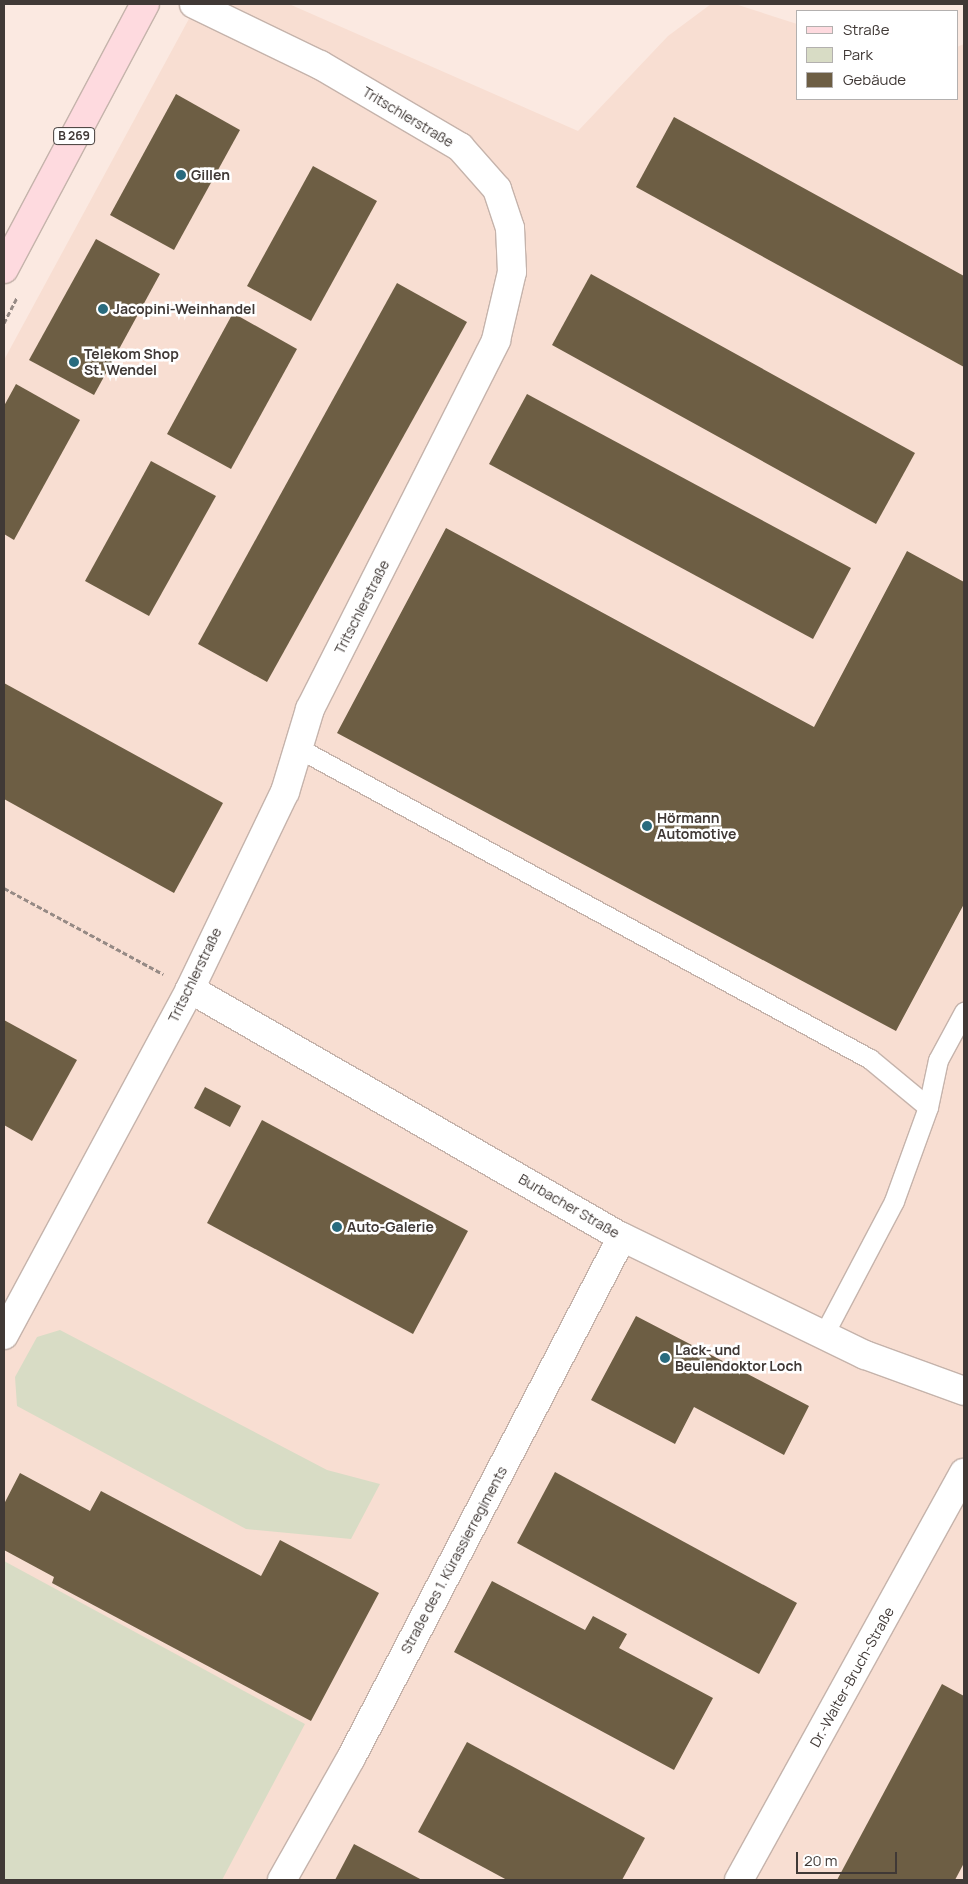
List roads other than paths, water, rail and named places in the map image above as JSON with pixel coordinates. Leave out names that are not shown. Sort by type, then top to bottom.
[{"type":"main road","name":"B 269","points":[[4,269],[145,4]]},
{"type":"street","name":"Tritschlerstraße","points":[[4,1335],[190,989],[285,792],[310,709],[496,340],[512,272],[510,228],[497,189],[460,147],[320,65],[194,4]]},
{"type":"street","name":"Burbacher Straße","points":[[190,989],[622,1237],[866,1355],[964,1391]]},
{"type":"street","name":"Straße des 1. Kürassierregiments","points":[[282,1880],[351,1758],[622,1237]]},
{"type":"street","name":"Dr.-Walter-Bruch-Straße","points":[[739,1880],[964,1474]]},
{"type":"lane","points":[[298,748],[870,1059],[928,1107]]},
{"type":"lane","points":[[824,1334],[894,1201],[928,1107],[938,1060],[964,1012]]},
{"type":"place","name":"Gillen","points":[[181,175]]},
{"type":"place","name":"Jacopini-Weinhandel","points":[[103,309]]},
{"type":"place","name":"Telekom Shop St. Wendel","points":[[74,362]]},
{"type":"place","name":"Hörmann Automotive","points":[[647,826]]},
{"type":"place","name":"Auto-Galerie","points":[[337,1227]]},
{"type":"place","name":"Lack- und Beulendoktor Loch","points":[[665,1358]]}]
